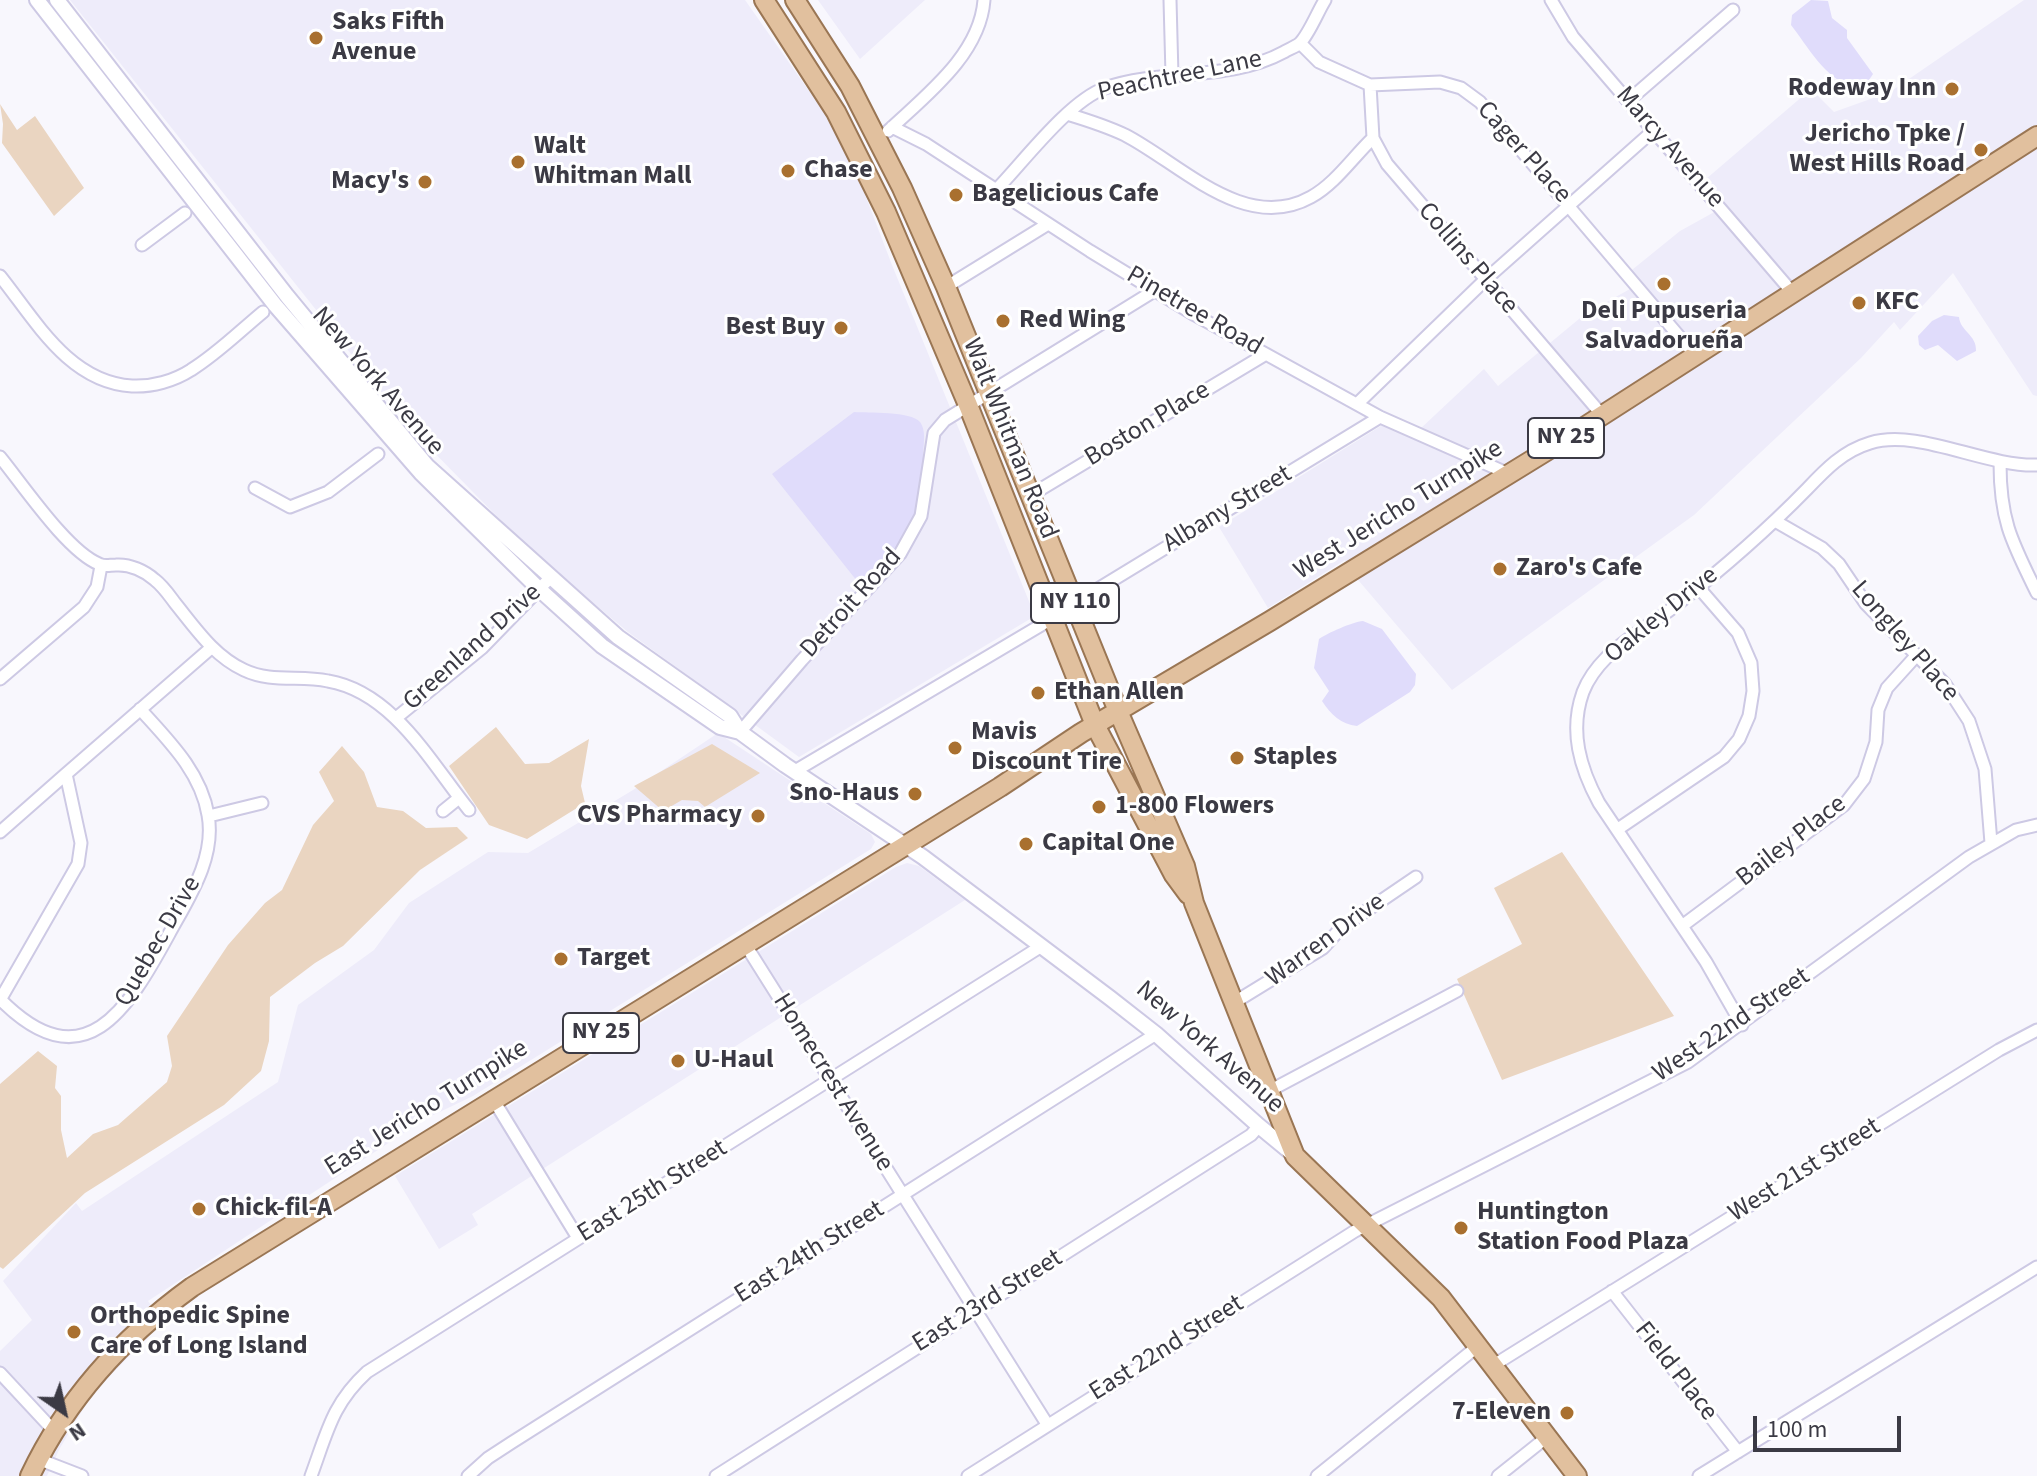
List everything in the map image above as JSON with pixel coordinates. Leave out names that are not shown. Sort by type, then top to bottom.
[{"type":"main road","name":"Walt Whitman Road","points":[[764,0],[814,75],[857,152],[891,223],[968,405],[1095,725],[1174,875],[1194,903]]},
{"type":"main road","name":"Walt Whitman Road","points":[[795,0],[885,133],[902,188],[946,287],[1118,711],[1185,866],[1194,903],[1295,1156]]},
{"type":"main road","points":[[814,75],[862,142],[885,133]]},
{"type":"main road","name":"West Jericho Turnpike","points":[[905,845],[1095,725],[1509,474],[2037,136]]},
{"type":"main road","points":[[857,152],[877,158],[902,188]]},
{"type":"main road","name":"East Jericho Turnpike","points":[[34,1468],[73,1402],[97,1372],[127,1339],[168,1304],[272,1236],[905,845]]},
{"type":"main road","name":"Walt Whitman Road","points":[[1271,1090],[1317,1168],[1349,1206]]},
{"type":"main road","name":"New York Avenue","points":[[1295,1156],[1441,1298],[1577,1476]]},
{"type":"street","name":"New York Avenue","points":[[37,0],[275,305],[421,473],[544,584]]},
{"type":"street","name":"New York Avenue","points":[[57,0],[287,296],[427,466],[602,646],[720,727],[740,732],[905,845],[1156,1034],[1295,1156]]},
{"type":"street","points":[[885,133],[919,102],[968,47],[978,30],[984,0]]},
{"type":"street","points":[[1170,0],[1172,75]]},
{"type":"street","points":[[1300,43],[1325,0]]},
{"type":"street","name":"Marcy Avenue","points":[[1551,0],[1573,37],[1792,292]]},
{"type":"street","points":[[1628,101],[1733,10]]},
{"type":"street","name":"Peachtree Lane","points":[[997,189],[1067,114],[1087,97],[1105,88],[1172,75],[1235,70],[1265,62],[1300,43]]},
{"type":"street","name":"Cager Place","points":[[1300,43],[1319,62],[1370,85],[1440,82],[1461,88],[1480,102],[1695,355]]},
{"type":"street","name":"Collins Place","points":[[1370,85],[1373,138],[1401,184],[1602,415]]},
{"type":"street","points":[[1067,114],[1126,136],[1235,203],[1258,208],[1299,203],[1315,195],[1373,138]]},
{"type":"street","points":[[1357,404],[1485,280],[1654,130]]},
{"type":"street","name":"Pinetree Road","points":[[885,133],[926,144],[1154,291],[1380,417],[1509,474]]},
{"type":"street","points":[[142,245],[185,213]]},
{"type":"street","points":[[946,287],[1048,224]]},
{"type":"street","points":[[0,276],[74,365],[96,378],[117,385],[143,386],[166,382],[190,371],[263,312]]},
{"type":"street","name":"Detroit Road","points":[[740,732],[900,554],[921,516],[934,433],[945,420],[1154,291]]},
{"type":"street","name":"Boston Place","points":[[1031,495],[1266,354]]},
{"type":"street","name":"Albany Street","points":[[1075,603],[1380,417]]},
{"type":"street","name":"Oakley Drive","points":[[1742,1025],[1706,962],[1586,779],[1578,752],[1576,727],[1584,690],[1607,656],[1699,588],[1775,521],[1830,465],[1849,451],[1872,442],[1895,440],[2000,463],[2037,465]]},
{"type":"street","points":[[255,488],[290,507],[328,492],[378,454]]},
{"type":"street","points":[[0,457],[84,556],[101,566],[120,564],[139,569],[158,581],[211,648],[246,672],[266,678],[333,681],[372,699],[396,718],[469,810]]},
{"type":"street","points":[[2000,463],[2000,495],[2007,530],[2037,593]]},
{"type":"street","name":"Longley Place","points":[[1775,521],[1822,548],[1839,564],[1866,604],[1945,684],[1969,721],[1979,744],[1985,769],[1991,843]]},
{"type":"street","points":[[0,679],[84,607],[97,587],[101,566]]},
{"type":"street","name":"Greenland Drive","points":[[396,718],[482,648],[544,584]]},
{"type":"street","points":[[1618,829],[1724,757],[1739,739],[1749,716],[1753,691],[1751,663],[1738,633],[1699,588]]},
{"type":"street","points":[[795,771],[1053,618]]},
{"type":"street","points":[[0,832],[211,648]]},
{"type":"street","name":"Bailey Place","points":[[1682,926],[1844,805],[1864,779],[1876,742],[1878,710],[1887,688],[1916,656]]},
{"type":"street","name":"Quebec Drive","points":[[0,1000],[30,1026],[45,1034],[66,1037],[88,1032],[106,1023],[122,1010],[154,962],[193,892],[202,869],[209,816],[191,772],[140,709]]},
{"type":"street","points":[[0,1000],[78,864],[81,843],[66,774]]},
{"type":"street","points":[[443,811],[459,798]]},
{"type":"street","points":[[209,816],[262,803]]},
{"type":"street","name":"West 22nd Street","points":[[1368,1225],[1669,1073],[1742,1025],[1991,843],[2016,830],[2037,825]]},
{"type":"street","name":"Warren Drive","points":[[1235,1002],[1323,948],[1341,928],[1416,877]]},
{"type":"street","name":"Homecrest Avenue","points":[[745,944],[1047,1424]]},
{"type":"street","name":"East 25th Street","points":[[311,1476],[336,1408],[348,1390],[367,1372],[1040,947]]},
{"type":"street","points":[[1259,1126],[1268,1113],[1271,1090],[1457,991]]},
{"type":"street","name":"West 21st Street","points":[[1494,1365],[1999,1050],[2037,1030]]},
{"type":"street","name":"East 24th Street","points":[[468,1476],[511,1443],[1156,1034]]},
{"type":"street","points":[[493,1099],[578,1238]]},
{"type":"street","name":"East 23rd Street","points":[[716,1476],[1251,1135],[1259,1126]]},
{"type":"street","name":"East 22nd Street","points":[[968,1476],[1368,1225]]},
{"type":"street","points":[[1699,1476],[2037,1267]]},
{"type":"street","name":"Field Place","points":[[1612,1291],[1738,1452]]},
{"type":"street","points":[[1317,1476],[1478,1346]]},
{"type":"street","points":[[0,1373],[54,1431]]},
{"type":"street","points":[[1498,1476],[1547,1437]]},
{"type":"street","points":[[34,1468],[82,1476]]},
{"type":"shaded area","points":[[70,0],[745,0],[821,108],[856,171],[1035,616],[799,757],[628,632],[531,551],[409,427]]},
{"type":"shaded area","points":[[818,0],[925,0],[860,59]]},
{"type":"shaded area","points":[[1811,0],[1828,1],[1832,18],[1847,30],[1847,38],[1873,74],[1867,83],[1852,87],[1833,77],[1791,25],[1792,15]]},
{"type":"shaded area","points":[[2024,0],[2037,0],[2037,396],[2033,395],[1953,273],[1900,330],[1894,322],[1861,358],[1694,515],[1452,690],[1359,581],[1345,560],[1268,608],[1219,527],[1392,419],[1419,430],[1484,369],[1498,386],[1585,314],[1630,289],[1622,278],[1680,231],[1727,205],[1706,179],[1811,89],[1834,112],[1890,92]]},
{"type":"shaded area","points":[[0,104],[17,130],[35,116],[84,188],[54,216],[2,143]]},
{"type":"shaded area","points":[[1944,315],[1959,317],[1974,341],[1976,351],[1957,361],[1938,345],[1925,350],[1919,345],[1918,336],[1932,321]]},
{"type":"shaded area","points":[[854,412],[889,413],[915,418],[924,434],[922,481],[914,516],[900,543],[861,586],[772,474]]},
{"type":"shaded area","points":[[1363,621],[1382,629],[1416,674],[1415,685],[1410,692],[1357,726],[1341,721],[1325,706],[1322,701],[1329,691],[1314,668],[1319,639]]},
{"type":"shaded area","points":[[496,727],[525,764],[549,763],[589,739],[581,786],[585,803],[527,839],[489,825],[449,766]]},
{"type":"shaded area","points":[[718,733],[871,834],[875,842],[871,849],[473,1096],[425,1119],[148,1301],[163,1322],[92,1394],[47,1476],[0,1476],[0,1351],[32,1320],[3,1281],[76,1203],[82,1211],[278,1082],[298,1005],[374,950],[409,903],[488,852],[528,853],[633,790]]},
{"type":"shaded area","points":[[712,744],[760,773],[705,807],[698,801],[682,800],[663,811],[634,786]]},
{"type":"shaded area","points":[[342,746],[364,772],[377,807],[403,811],[426,828],[457,827],[468,838],[420,870],[343,946],[270,997],[269,1041],[261,1071],[224,1105],[85,1193],[3,1269],[0,1267],[0,1084],[38,1051],[57,1066],[55,1088],[61,1096],[61,1130],[67,1158],[93,1134],[118,1125],[167,1082],[172,1066],[167,1036],[228,945],[265,903],[282,890],[313,825],[334,801],[319,772]]},
{"type":"shaded area","points":[[1562,852],[1674,1016],[1502,1080],[1457,979],[1522,944],[1494,888]]},
{"type":"shaded area","points":[[907,863],[919,866],[965,900],[472,1214],[478,1225],[439,1249],[395,1176]]},
{"type":"place","name":"Saks Fifth Avenue","points":[[316,38]]},
{"type":"place","name":"Rodeway Inn","points":[[1952,89]]},
{"type":"place","name":"Jericho Tpke / West Hills Road","points":[[1981,150]]},
{"type":"place","name":"Walt Whitman Mall","points":[[518,162]]},
{"type":"place","name":"Chase","points":[[788,171]]},
{"type":"place","name":"Macy's","points":[[425,182]]},
{"type":"place","name":"Bagelicious Cafe","points":[[956,195]]},
{"type":"place","name":"Deli Pupuseria Salvadorueña","points":[[1664,284]]},
{"type":"place","name":"KFC","points":[[1859,303]]},
{"type":"place","name":"Red Wing","points":[[1003,321]]},
{"type":"place","name":"Best Buy","points":[[841,328]]},
{"type":"place","name":"Zaro's Cafe","points":[[1500,569]]},
{"type":"place","name":"Ethan Allen","points":[[1038,693]]},
{"type":"place","name":"Mavis Discount Tire","points":[[955,748]]},
{"type":"place","name":"Staples","points":[[1237,758]]},
{"type":"place","name":"Sno-Haus","points":[[915,794]]},
{"type":"place","name":"1-800 Flowers","points":[[1099,807]]},
{"type":"place","name":"CVS Pharmacy","points":[[758,816]]},
{"type":"place","name":"Capital One","points":[[1026,844]]},
{"type":"place","name":"Target","points":[[561,959]]},
{"type":"place","name":"U-Haul","points":[[678,1061]]},
{"type":"place","name":"Chick-fil-A","points":[[199,1209]]},
{"type":"place","name":"Huntington Station Food Plaza","points":[[1461,1228]]},
{"type":"place","name":"Orthopedic Spine Care of Long Island","points":[[74,1332]]},
{"type":"place","name":"7-Eleven","points":[[1567,1413]]}]
